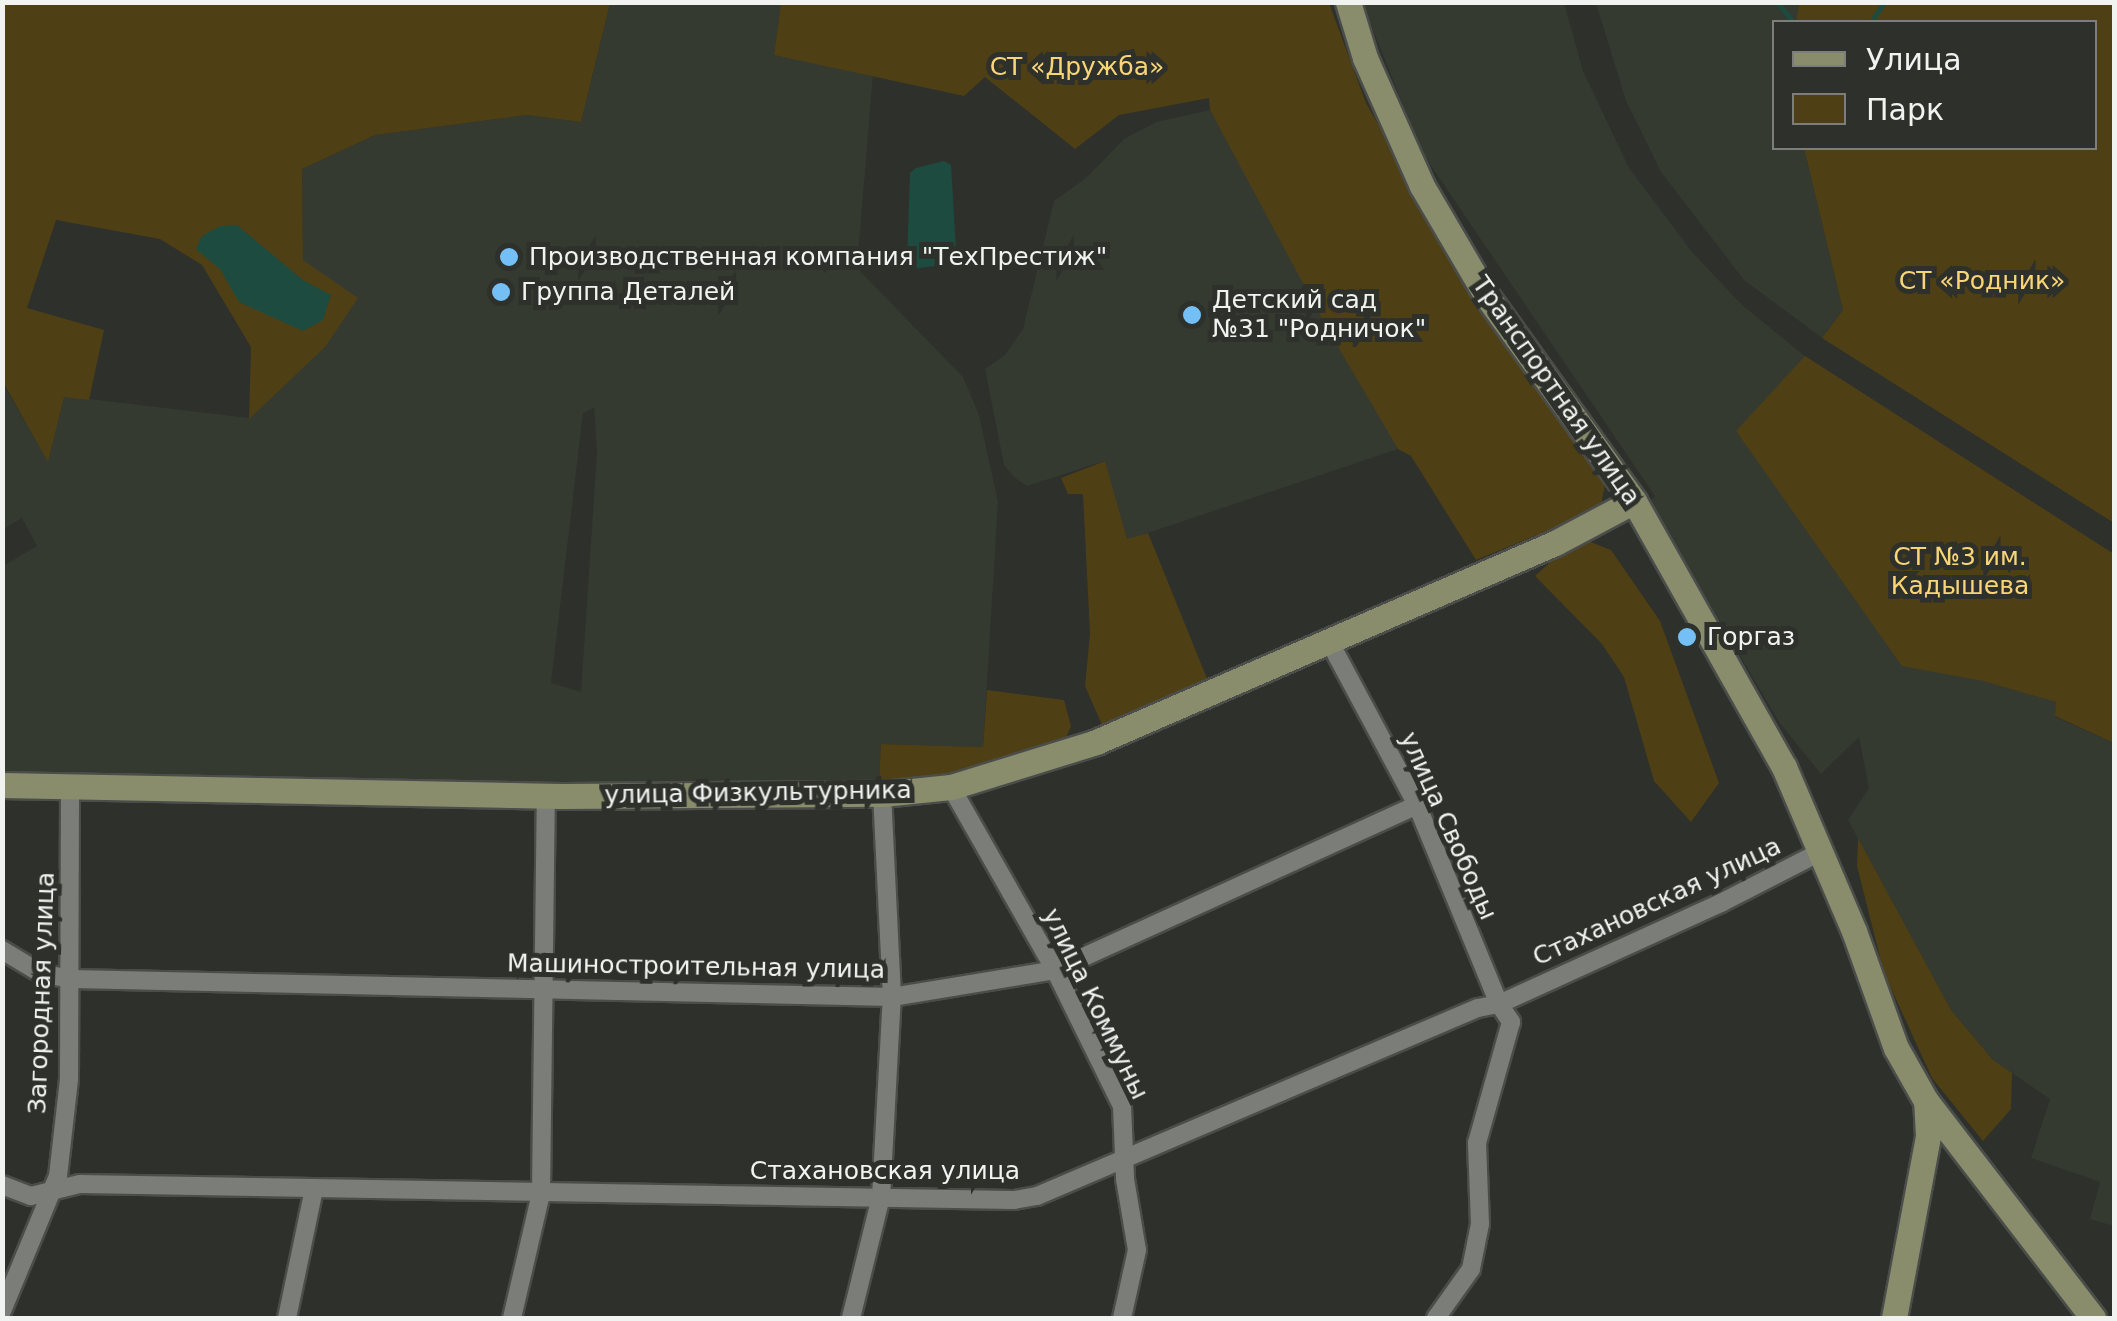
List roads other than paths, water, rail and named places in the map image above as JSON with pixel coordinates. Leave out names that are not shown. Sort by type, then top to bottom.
[{"type":"street","name":"Транспортная улица","points":[[1348,2],[1397,136],[1432,202],[1486,295],[1634,500],[1784,768],[1822,850],[1896,1048],[1926,1101],[2093,1318]]},
{"type":"street","name":"улица Физкультурника","points":[[2,785],[546,796],[882,794],[951,787],[1096,742],[1555,542],[1634,500]]},
{"type":"street","name":"улица Свободы","points":[[1330,641],[1417,804],[1499,1004],[1511,1022],[1478,1143],[1480,1224],[1471,1269],[1436,1318]]},
{"type":"street","name":"Загородная улица","points":[[2,1311],[55,1189],[70,1079],[70,785]]},
{"type":"street","name":"улица Коммуны","points":[[951,787],[1055,970],[1122,1106],[1124,1179],[1137,1250],[1122,1318]]},
{"type":"street","points":[[851,1318],[881,1197],[892,997],[882,794]]},
{"type":"street","points":[[512,1318],[541,1192],[547,988],[546,796]]},
{"type":"street","name":"Машиностроительная улица","points":[[2,950],[42,974],[72,980],[892,997],[1055,970],[1417,804]]},
{"type":"street","name":"Стахановская улица","points":[[2,1185],[31,1196],[80,1184],[1014,1200],[1037,1196],[1478,1008],[1499,1004],[1721,903],[1822,850]]},
{"type":"street","points":[[1894,1318],[1928,1136],[1926,1101]]},
{"type":"street","points":[[287,1318],[314,1188]]},
{"type":"waterway","points":[[1777,2],[1791,20]]},
{"type":"waterway","points":[[1872,20],[1884,2]]},
{"type":"place","name":"Производственная компания \"ТехПрестиж\"","points":[[509,257]]},
{"type":"place","name":"Группа Деталей","points":[[501,292]]},
{"type":"place","name":"Детский сад №31 \"Родничок\"","points":[[1192,315]]},
{"type":"place","name":"Горгаз","points":[[1687,637]]},
{"type":"park label","name":"СТ «Дружба»","points":[[1077,67]]},
{"type":"park label","name":"СТ «Родник»","points":[[1982,281]]},
{"type":"park label","name":"СТ №3 им. Кадышева","points":[[1960,572]]}]
